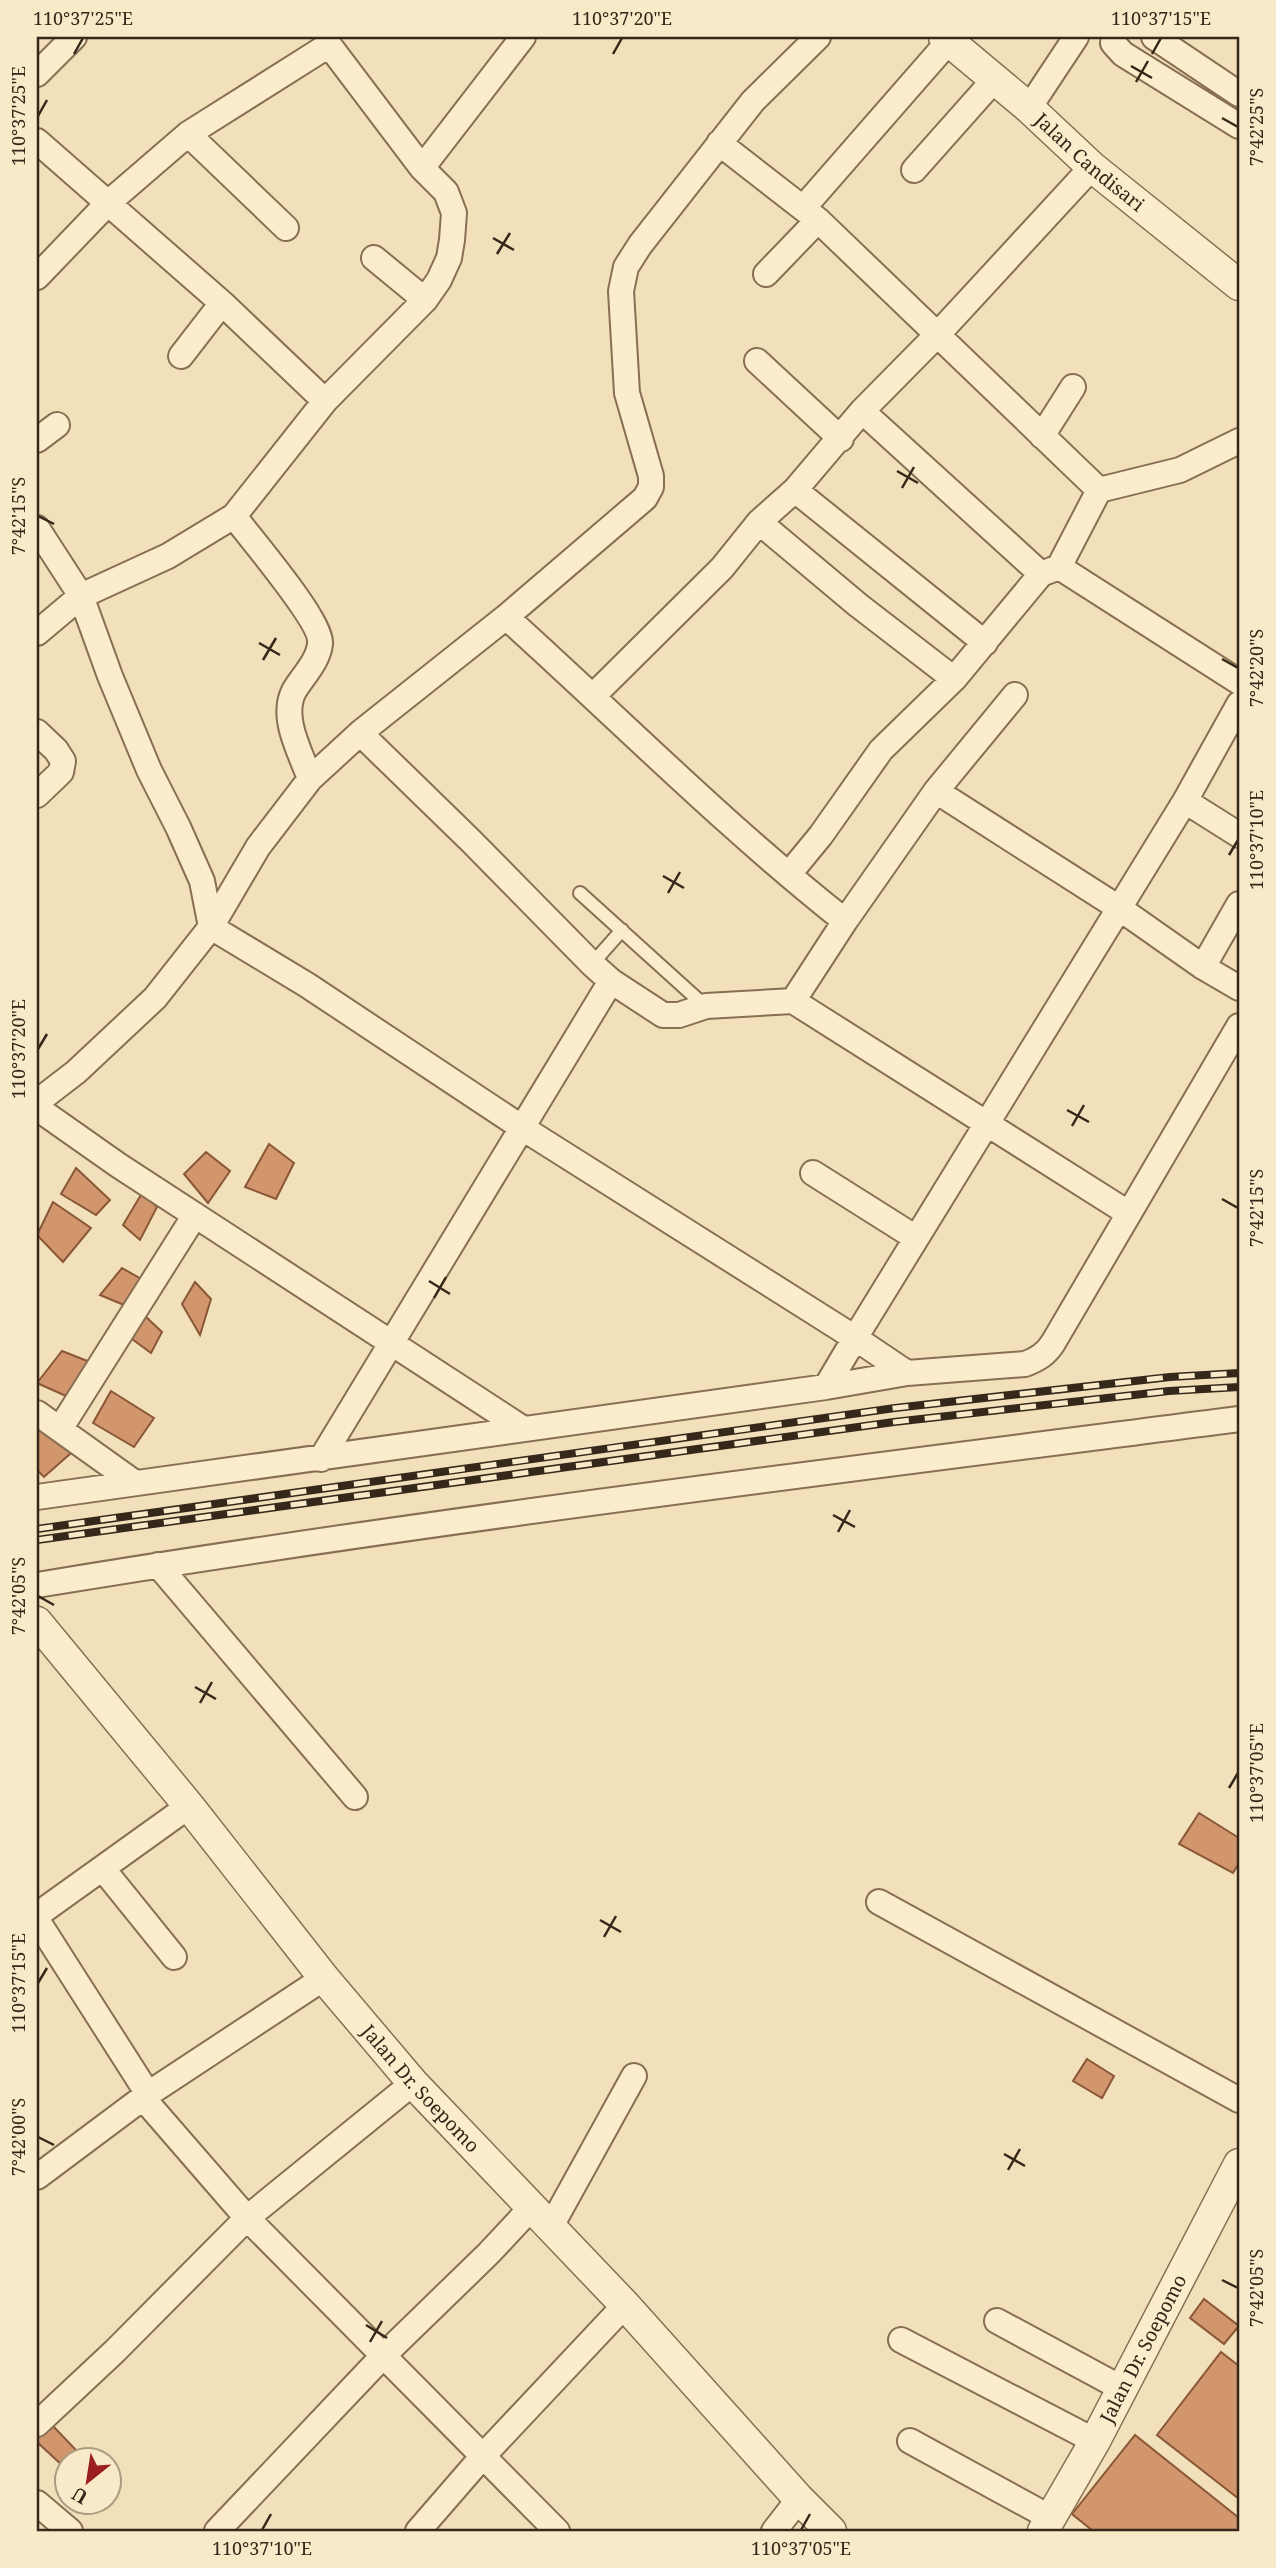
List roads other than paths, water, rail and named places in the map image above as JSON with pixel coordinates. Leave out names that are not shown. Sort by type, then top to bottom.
[{"type":"street","points":[[37,74],[74,37]]},
{"type":"street","points":[[422,168],[523,37]]},
{"type":"street","points":[[37,1102],[76,1072],[155,998],[211,927],[258,847],[310,779],[360,733],[506,617],[645,498],[651,487],[652,476],[627,393],[621,291],[626,268],[640,245],[753,101],[818,37]]},
{"type":"street","points":[[1029,108],[1076,37]]},
{"type":"street","points":[[1114,37],[1113,43],[1123,54],[1239,126]]},
{"type":"street","points":[[1154,37],[1239,94]]},
{"type":"street","points":[[766,274],[946,39]]},
{"type":"street","name":"Jalan Candisari","points":[[946,39],[1029,108],[1092,167],[1239,285]]},
{"type":"street","points":[[37,277],[108,203],[188,134],[328,41],[422,168],[446,192],[454,213],[449,258],[425,300],[325,401],[234,516],[168,556],[80,596],[37,633]]},
{"type":"street","points":[[914,170],[994,80]]},
{"type":"street","points":[[188,134],[286,228]]},
{"type":"street","points":[[37,141],[222,303],[325,401]]},
{"type":"street","points":[[719,143],[811,214],[1099,490]]},
{"type":"street","points":[[593,696],[722,568],[759,522],[795,489],[841,439],[862,411],[938,334],[1092,167]]},
{"type":"street","points":[[374,258],[425,300]]},
{"type":"street","points":[[181,356],[222,303]]},
{"type":"street","points":[[757,361],[841,439]]},
{"type":"street","points":[[1042,436],[1073,387]]},
{"type":"street","points":[[862,411],[1050,571],[1239,682]]},
{"type":"street","points":[[37,440],[57,425]]},
{"type":"street","points":[[789,874],[821,835],[881,750],[954,679],[1050,571],[1099,490],[1180,470],[1239,441]]},
{"type":"street","points":[[795,489],[985,643]]},
{"type":"street","points":[[234,516],[307,611],[318,630],[321,643],[317,655],[293,692],[289,720],[310,779]]},
{"type":"street","points":[[759,522],[858,605],[954,679]]},
{"type":"street","points":[[37,528],[80,596],[149,770],[202,881],[211,927],[307,985],[524,1129],[907,1373]]},
{"type":"street","points":[[506,617],[814,898],[845,921]]},
{"type":"street","points":[[793,1000],[936,791],[1015,695]]},
{"type":"street","points":[[827,1387],[1185,801],[1239,704]]},
{"type":"street","points":[[37,732],[56,750],[63,761],[61,772],[37,795]]},
{"type":"street","points":[[360,733],[592,964],[611,981],[663,1015],[679,1015],[706,1006],[793,1000],[1128,1213]]},
{"type":"street","points":[[936,791],[1239,988]]},
{"type":"street","points":[[1185,801],[1239,835]]},
{"type":"street","points":[[1203,967],[1239,904]]},
{"type":"street","points":[[321,1459],[524,1129],[611,981]]},
{"type":"street","points":[[37,1497],[827,1387],[907,1373],[1025,1364],[1046,1353],[1239,1026]]},
{"type":"street","points":[[37,1108],[390,1344],[522,1428]]},
{"type":"street","points":[[813,1172],[916,1238]]},
{"type":"street","points":[[60,1429],[195,1215]]},
{"type":"street","points":[[37,1413],[135,1483]]},
{"type":"street","points":[[37,1585],[158,1565],[691,1490],[1239,1419]]},
{"type":"street","points":[[158,1565],[355,1797]]},
{"type":"street","name":"Jalan Dr. Soepomo","points":[[37,1622],[189,1806],[324,1978],[412,2082],[625,2305],[831,2531]]},
{"type":"street","points":[[189,1806],[37,1917],[145,2096],[247,2218],[557,2531]]},
{"type":"street","points":[[103,1869],[174,1957]]},
{"type":"street","points":[[879,1902],[1239,2099]]},
{"type":"street","points":[[37,2177],[145,2096],[324,1978]]},
{"type":"street","points":[[217,2531],[383,2356],[489,2253],[541,2218],[634,2076]]},
{"type":"street","points":[[37,2424],[115,2351],[247,2218],[412,2082]]},
{"type":"street","name":"Jalan Dr. Soepomo","points":[[1047,2525],[1123,2389],[1239,2164]]},
{"type":"street","points":[[418,2531],[625,2305]]},
{"type":"street","points":[[997,2321],[1123,2389]]},
{"type":"street","points":[[901,2340],[1095,2441]]},
{"type":"street","points":[[910,2441],[1047,2525]]},
{"type":"street","points":[[774,2531],[799,2499]]},
{"type":"street","points":[[37,2502],[70,2531]]},
{"type":"lane","points":[[580,893],[706,1006]]},
{"type":"lane","points":[[592,964],[622,930]]},
{"type":"railway","points":[[37,1529],[895,1408],[1170,1377],[1239,1373]]},
{"type":"railway","points":[[37,1540],[894,1422],[1169,1391],[1239,1387]]}]
